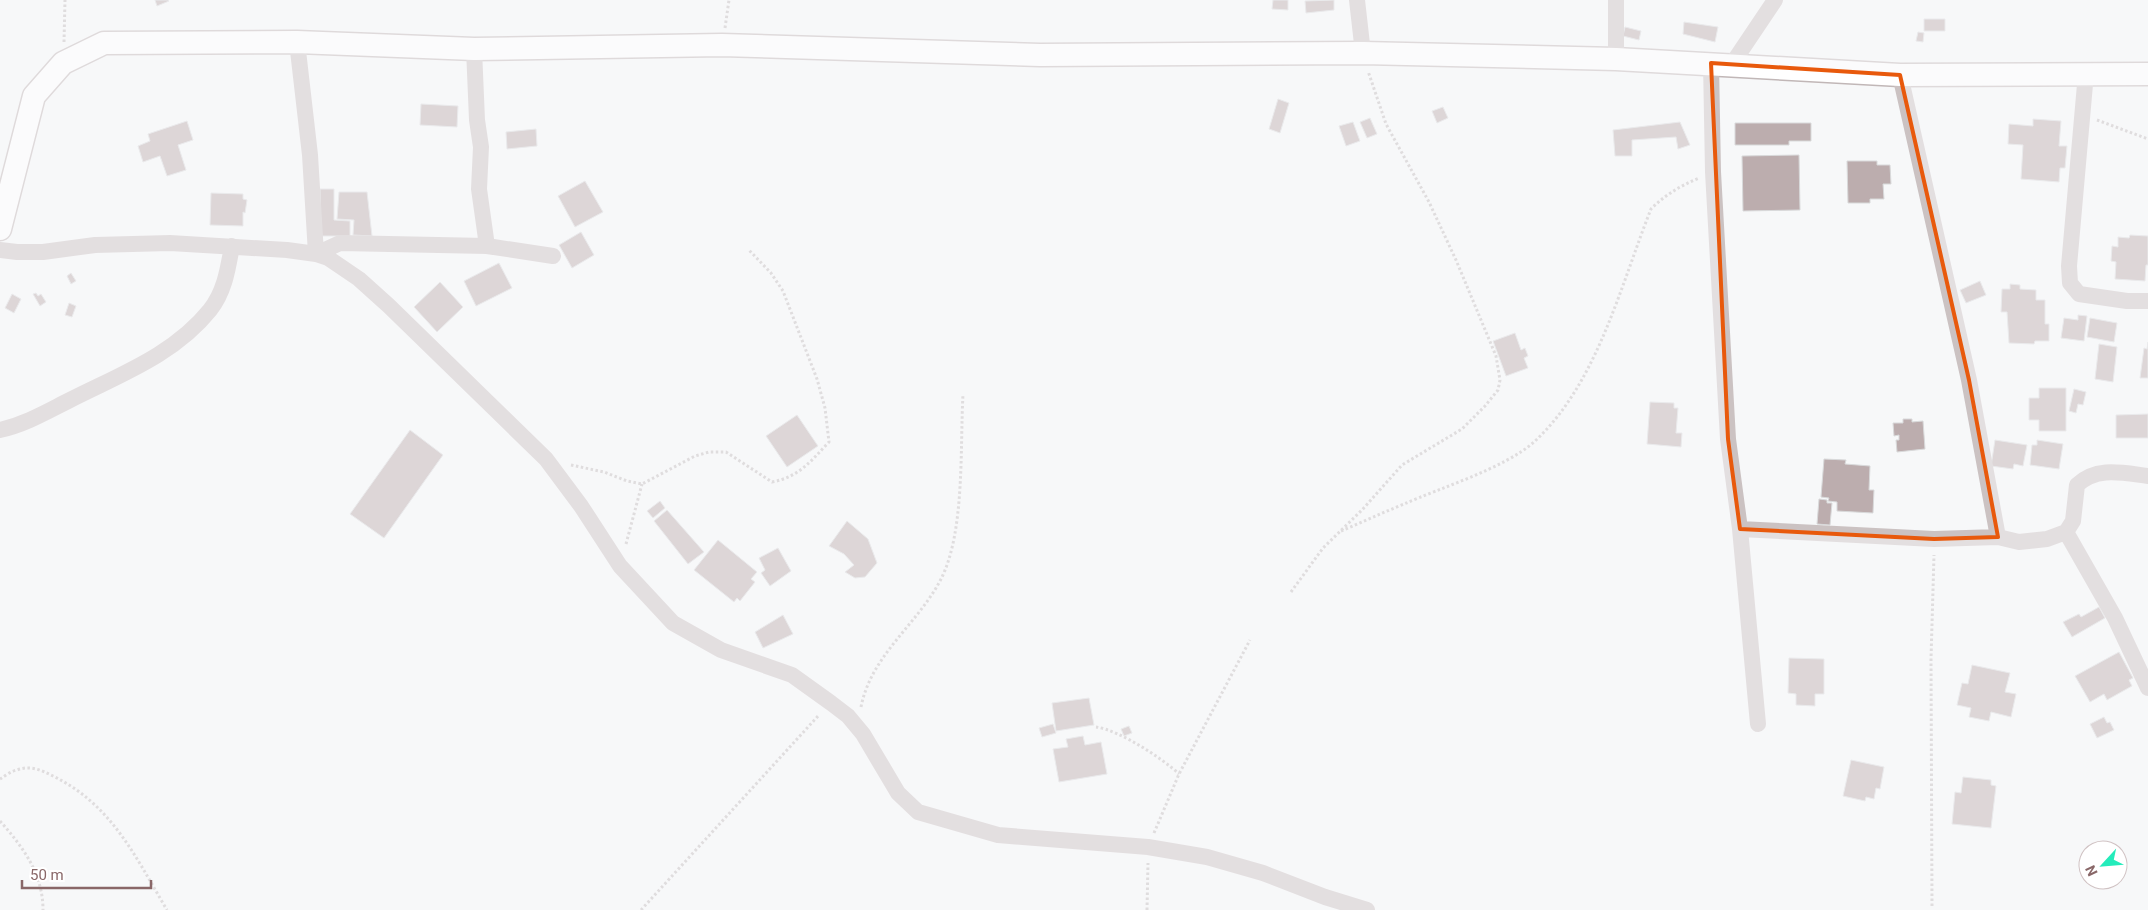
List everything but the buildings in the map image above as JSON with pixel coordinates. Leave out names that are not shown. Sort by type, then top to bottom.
[{"type":"street","points":[[1357,0],[1363,53]]},
{"type":"street","points":[[1616,0],[1616,59]]},
{"type":"street","points":[[1758,724],[1740,529],[1728,439],[1714,172],[1722,64],[1775,0]]},
{"type":"street","points":[[298,42],[310,155],[316,254]]},
{"type":"street","points":[[0,229],[6,183],[34,96],[63,63],[104,43],[298,42],[474,50],[722,45],[1040,55],[1363,53],[1616,59],[1900,75],[2148,74]]},
{"type":"street","points":[[474,50],[477,120],[481,148],[479,189],[486,246]]},
{"type":"street","points":[[2086,74],[2069,266],[2070,283],[2079,294],[2127,301],[2148,301]]},
{"type":"street","points":[[1900,75],[1969,380],[1998,537]]},
{"type":"street","points":[[0,250],[43,252],[95,245],[170,243],[232,246],[316,254],[328,258],[360,279],[430,344],[546,460],[581,506],[620,566],[673,623],[720,650],[792,675],[831,702],[857,727],[898,793],[918,812],[998,835],[1148,847],[1207,857],[1263,873],[1367,910]]},
{"type":"street","points":[[316,254],[340,243],[486,246],[553,256]]},
{"type":"street","points":[[0,430],[35,420],[68,401],[141,366],[182,338],[210,309],[226,280],[232,246]]},
{"type":"street","points":[[1740,529],[1934,539],[1998,537],[2019,542],[2046,539],[2066,532],[2073,521],[2077,485],[2085,478],[2104,472],[2148,476]]},
{"type":"street","points":[[2066,532],[2115,618],[2148,688]]},
{"type":"path","points":[[63,63],[65,0]]},
{"type":"path","points":[[722,45],[729,0]]},
{"type":"path","points":[[1291,592],[1308,566],[1402,465],[1462,429],[1498,390],[1500,380],[1496,356],[1456,260],[1429,202],[1386,124],[1372,88],[1363,53]]},
{"type":"path","points":[[2081,114],[2148,138]]},
{"type":"path","points":[[1338,532],[1485,470],[1511,458],[1533,443],[1564,406],[1600,346],[1651,209],[1663,197],[1679,186],[1714,172]]},
{"type":"path","points":[[546,460],[604,472],[627,481],[642,484],[695,456],[710,452],[726,452],[772,482],[788,479],[803,468],[829,442],[825,408],[817,379],[783,291],[771,273],[748,249]]},
{"type":"path","points":[[857,727],[863,698],[876,668],[890,646],[928,601],[942,577],[954,545],[963,394]]},
{"type":"path","points":[[620,566],[642,484]]},
{"type":"path","points":[[1932,906],[1931,659],[1934,539]]},
{"type":"path","points":[[1147,910],[1148,847],[1179,774],[1250,640]]},
{"type":"path","points":[[641,910],[768,768],[831,702]]},
{"type":"path","points":[[1096,727],[1116,733],[1163,760],[1179,774]]},
{"type":"path","points":[[0,779],[16,770],[31,768],[70,784],[91,800],[110,818],[130,845],[167,910]]},
{"type":"path","points":[[0,821],[21,846],[37,874],[43,893],[43,910]]},
{"type":"highlighted area","points":[[1711,63],[1900,75],[1969,380],[1998,537],[1934,539],[1740,529],[1728,439]]}]
